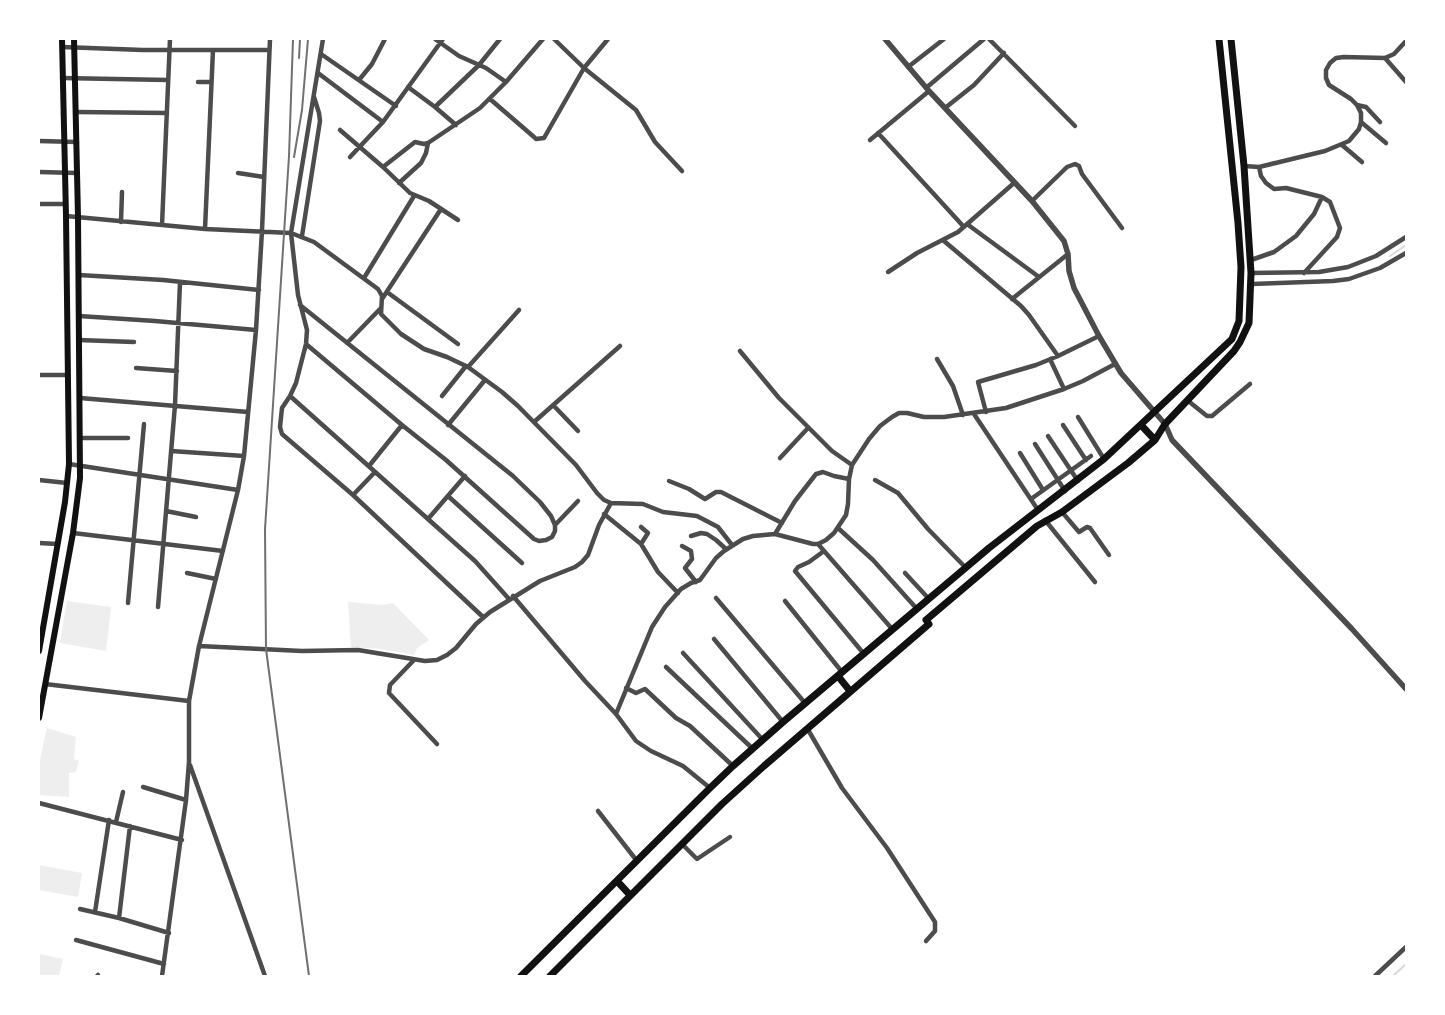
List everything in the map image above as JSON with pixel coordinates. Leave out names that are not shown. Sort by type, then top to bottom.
[{"type":"main road","points":[[39,651],[65,502],[69,464],[62,39]]},
{"type":"main road","points":[[39,718],[78,504],[80,465],[80,340],[74,39]]},
{"type":"main road","points":[[521,976],[733,766],[966,568],[1104,458],[1232,339],[1240,321],[1240,245],[1219,39]]},
{"type":"main road","points":[[550,976],[722,804],[807,728],[929,624],[926,620],[1045,520],[1062,512],[1128,463],[1155,440],[1165,424],[1234,351],[1249,323],[1252,284],[1244,166],[1232,39]]},
{"type":"main road","points":[[1140,425],[1155,440]]},
{"type":"main road","points":[[65,502],[78,504]]},
{"type":"main road","points":[[840,674],[850,691]]},
{"type":"main road","points":[[616,881],[630,895]]},
{"type":"street","points":[[162,226],[170,39]]},
{"type":"street","points":[[162,976],[186,800],[189,701],[199,646],[238,490],[244,456],[256,330],[270,39]]},
{"type":"street","points":[[323,39],[291,233],[300,305],[305,317],[306,344],[296,383],[282,408],[280,427],[282,434],[353,495],[483,617]]},
{"type":"street","points":[[360,80],[372,64],[385,39]]},
{"type":"street","points":[[435,39],[442,41],[458,56],[479,65],[506,82]]},
{"type":"street","points":[[435,107],[479,65],[500,39]]},
{"type":"street","points":[[383,167],[415,142],[428,143],[456,126],[490,99],[543,39]]},
{"type":"street","points":[[554,39],[584,68],[636,110],[655,142],[682,171]]},
{"type":"street","points":[[490,99],[534,138],[540,140],[546,136],[584,68],[608,39]]},
{"type":"street","points":[[885,39],[927,89],[1032,201],[1064,241],[1074,288],[1099,336],[1115,364],[1165,424],[1172,440],[1352,629],[1406,690]]},
{"type":"street","points":[[908,67],[944,39]]},
{"type":"street","points":[[870,140],[984,39]]},
{"type":"street","points":[[990,39],[1075,126]]},
{"type":"street","points":[[350,157],[396,106],[442,41]]},
{"type":"street","points":[[1380,122],[1366,107],[1358,105],[1329,85],[1326,78],[1326,70],[1336,58],[1385,58],[1401,48],[1406,41]]},
{"type":"street","points":[[62,47],[269,50]]},
{"type":"street","points":[[204,229],[213,50]]},
{"type":"street","points":[[945,108],[974,85],[1004,53]]},
{"type":"street","points":[[321,54],[396,106]]},
{"type":"street","points":[[1385,58],[1406,82]]},
{"type":"street","points":[[318,73],[383,122]]},
{"type":"street","points":[[62,78],[168,80]]},
{"type":"street","points":[[198,82],[211,82]]},
{"type":"street","points":[[408,87],[435,107],[456,126]]},
{"type":"street","points":[[302,236],[320,121],[314,96]]},
{"type":"street","points":[[1244,166],[1259,167],[1342,145],[1355,136],[1362,122],[1358,105]]},
{"type":"street","points":[[76,112],[167,112]]},
{"type":"street","points":[[1362,122],[1386,142]]},
{"type":"street","points":[[340,130],[414,196],[421,198],[458,220]]},
{"type":"street","points":[[878,133],[966,226],[1039,277]]},
{"type":"street","points":[[39,141],[77,142]]},
{"type":"street","points":[[399,183],[421,163],[426,154],[428,143]]},
{"type":"street","points":[[1342,145],[1362,162]]},
{"type":"street","points":[[1032,201],[1067,167],[1075,164],[1079,166],[1082,174],[1122,228]]},
{"type":"street","points":[[1259,167],[1261,176],[1266,184],[1274,189],[1286,188],[1322,197],[1330,202],[1340,228],[1337,237],[1304,273]]},
{"type":"street","points":[[39,172],[78,173]]},
{"type":"street","points":[[238,173],[264,177]]},
{"type":"street","points":[[888,272],[917,253],[944,241],[966,226],[1014,183]]},
{"type":"street","points":[[121,222],[122,192]]},
{"type":"street","points":[[364,278],[414,196]]},
{"type":"street","points":[[1251,260],[1274,252],[1296,236],[1314,214],[1322,197]]},
{"type":"street","points":[[39,204],[66,204]]},
{"type":"street","points":[[348,343],[380,309],[387,292],[441,209]]},
{"type":"street","points":[[66,216],[162,226],[291,233],[302,236],[326,250],[364,278],[378,289],[382,296],[382,301]]},
{"type":"street","points":[[1251,273],[1304,273],[1348,267],[1376,256],[1406,237]]},
{"type":"street","points":[[944,241],[1029,314],[1058,356]]},
{"type":"street","points":[[1252,284],[1333,282],[1349,279],[1380,268],[1406,253]]},
{"type":"street","points":[[1012,299],[1068,254]]},
{"type":"street","points":[[79,275],[258,290]]},
{"type":"street","points":[[158,607],[175,405],[180,282]]},
{"type":"street","points":[[387,292],[458,344]]},
{"type":"street","points":[[300,305],[527,488],[551,516],[555,526],[552,536],[546,540],[539,541],[534,539],[465,476],[306,344]]},
{"type":"street","points":[[380,309],[383,318],[412,343],[467,367],[502,392],[576,465],[596,493],[604,500],[611,503],[643,504],[663,512],[697,516],[718,527],[732,545]]},
{"type":"street","points":[[442,396],[519,310]]},
{"type":"street","points":[[79,316],[256,330]]},
{"type":"street","points":[[986,412],[978,382],[1021,370],[1058,356],[1099,336]]},
{"type":"street","points":[[80,340],[134,342]]},
{"type":"street","points":[[534,422],[620,346]]},
{"type":"street","points":[[740,351],[779,398],[808,428],[838,457],[852,465]]},
{"type":"street","points":[[938,359],[953,386],[962,415]]},
{"type":"street","points":[[1050,359],[1064,389]]},
{"type":"street","points":[[616,714],[652,627],[665,607],[678,593],[685,586],[696,582],[704,576],[716,558],[726,549],[754,536],[775,534],[813,544],[826,540],[838,528],[846,515],[852,465],[869,438],[892,417],[899,413],[934,418],[974,414],[1026,403],[1083,381],[1115,364]]},
{"type":"street","points":[[136,368],[177,371]]},
{"type":"street","points":[[39,375],[68,375]]},
{"type":"street","points":[[448,425],[485,380]]},
{"type":"street","points":[[1187,400],[1207,416],[1212,416],[1250,384]]},
{"type":"street","points":[[290,396],[475,561],[616,714],[636,741],[642,746],[683,766],[710,788]]},
{"type":"street","points":[[80,398],[248,412]]},
{"type":"street","points":[[553,405],[578,430]]},
{"type":"street","points":[[974,414],[1038,510]]},
{"type":"street","points":[[1078,417],[1104,458]]},
{"type":"street","points":[[128,603],[144,424]]},
{"type":"street","points":[[368,466],[402,425]]},
{"type":"street","points":[[1063,425],[1086,460]]},
{"type":"street","points":[[780,458],[808,428]]},
{"type":"street","points":[[1048,436],[1078,480]]},
{"type":"street","points":[[80,438],[128,438]]},
{"type":"street","points":[[1035,444],[1065,491]]},
{"type":"street","points":[[171,451],[244,456]]},
{"type":"street","points":[[1020,452],[1043,490]]},
{"type":"street","points":[[1030,499],[1091,456]]},
{"type":"street","points":[[69,464],[238,490]]},
{"type":"street","points":[[353,495],[375,472]]},
{"type":"street","points":[[775,534],[803,490],[819,472],[849,479]]},
{"type":"street","points":[[428,520],[465,476]]},
{"type":"street","points":[[39,480],[68,483]]},
{"type":"street","points":[[875,480],[898,493],[928,529],[966,568]]},
{"type":"street","points":[[669,481],[689,489],[705,499],[716,492],[721,492],[782,523]]},
{"type":"street","points":[[448,496],[522,563]]},
{"type":"street","points":[[555,526],[578,501]]},
{"type":"street","points":[[199,646],[302,651],[358,650],[395,655],[425,662],[437,660],[447,656],[456,648],[483,617],[511,598],[547,578],[575,567],[582,562],[588,555],[604,514],[611,503]]},
{"type":"street","points":[[166,511],[196,517]]},
{"type":"street","points":[[1062,512],[1078,531],[1080,532],[1087,527],[1090,528],[1109,555]]},
{"type":"street","points":[[604,514],[641,544],[658,572],[678,593]]},
{"type":"street","points":[[1045,520],[1095,582]]},
{"type":"street","points":[[641,527],[648,533],[641,544]]},
{"type":"street","points":[[838,528],[873,560],[917,609]]},
{"type":"street","points":[[73,534],[223,551]]},
{"type":"street","points":[[691,536],[707,534],[726,549]]},
{"type":"street","points":[[39,543],[58,544]]},
{"type":"street","points":[[818,544],[893,630]]},
{"type":"street","points":[[682,546],[691,551],[692,559],[685,568],[696,582]]},
{"type":"street","points":[[824,551],[809,562],[798,567],[795,571],[864,654]]},
{"type":"street","points":[[187,573],[216,579]]},
{"type":"street","points":[[905,573],[930,599]]},
{"type":"street","points":[[716,598],[805,703]]},
{"type":"street","points":[[785,601],[840,674]]},
{"type":"street","points":[[39,606],[47,606]]},
{"type":"street","points":[[714,639],[784,722]]},
{"type":"street","points":[[682,653],[763,740]]},
{"type":"street","points":[[414,660],[390,685],[389,693],[437,744]]},
{"type":"street","points":[[666,667],[753,749]]},
{"type":"street","points":[[45,684],[189,701]]},
{"type":"street","points":[[626,688],[636,693],[645,689],[676,718],[690,726],[733,766]]},
{"type":"street","points":[[807,728],[842,788],[892,856],[935,922],[935,931],[926,941]]},
{"type":"street","points":[[188,762],[265,976]]},
{"type":"street","points":[[143,787],[186,800]]},
{"type":"street","points":[[116,822],[123,792]]},
{"type":"street","points":[[39,803],[182,840]]},
{"type":"street","points":[[598,811],[637,861]]},
{"type":"street","points":[[95,912],[109,820]]},
{"type":"street","points":[[119,918],[130,826]]},
{"type":"street","points":[[682,844],[697,859],[730,837]]},
{"type":"street","points":[[80,909],[169,933]]},
{"type":"street","points":[[76,940],[164,964]]},
{"type":"street","points":[[1375,976],[1406,947]]},
{"type":"shaded area","points":[[67,601],[111,607],[106,651],[60,643]]},
{"type":"shaded area","points":[[348,602],[382,605],[393,603],[429,640],[417,648],[414,655],[381,649],[351,647]]},
{"type":"shaded area","points":[[47,728],[76,737],[74,759],[79,761],[76,772],[69,773],[69,797],[39,795],[39,764]]},
{"type":"shaded area","points":[[39,865],[82,873],[78,897],[39,890]]},
{"type":"shaded area","points":[[39,954],[63,959],[59,976],[39,976]]},
{"type":"waterway","points":[[1390,256],[1406,245]]},
{"type":"waterway","points":[[1393,976],[1406,964]]},
{"type":"railway","points":[[293,39],[289,156],[265,529],[266,649],[309,976]]},
{"type":"railway","points":[[299,58],[300,39]]},
{"type":"railway","points":[[294,157],[302,110],[308,39]]}]
